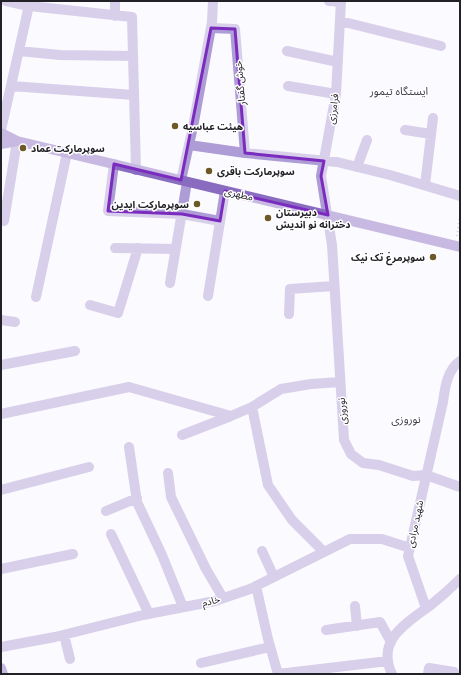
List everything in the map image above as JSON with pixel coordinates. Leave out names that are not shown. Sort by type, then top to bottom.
[{"type":"main road","name":"مطهری","points":[[1,134],[17,141],[458,246]]},
{"type":"main road","name":"مطهری","points":[[1,144],[17,141]]},
{"type":"main road","points":[[1,668],[3,674]]},
{"type":"street","points":[[6,1],[29,3],[80,12],[132,17],[136,170]]},
{"type":"street","points":[[80,12],[81,1]]},
{"type":"street","points":[[115,1],[115,16]]},
{"type":"street","points":[[170,283],[182,214],[184,181],[189,145],[211,28],[213,1]]},
{"type":"street","points":[[329,1],[341,2]]},
{"type":"street","name":"فرامرزی","points":[[328,216],[321,176],[336,94],[341,2]]},
{"type":"street","points":[[1,130],[29,3]]},
{"type":"street","points":[[340,21],[441,46]]},
{"type":"street","name":"خوش گفتار","points":[[211,28],[235,29],[246,153]]},
{"type":"street","points":[[19,51],[60,55],[133,56]]},
{"type":"street","points":[[287,51],[338,62]]},
{"type":"street","points":[[11,86],[134,95]]},
{"type":"street","points":[[288,86],[336,94]]},
{"type":"street","points":[[425,185],[433,118]]},
{"type":"street","points":[[405,130],[431,134]]},
{"type":"street","points":[[357,167],[367,140]]},
{"type":"street","points":[[4,221],[17,141]]},
{"type":"street","points":[[189,145],[246,153],[337,162],[425,185],[460,196]]},
{"type":"street","points":[[36,297],[67,153]]},
{"type":"street","points":[[114,164],[108,211],[182,214],[220,221]]},
{"type":"street","points":[[208,296],[225,191]]},
{"type":"street","name":"نوروزی","points":[[328,216],[332,245],[344,440],[351,454],[363,463],[380,465],[413,476],[426,475],[460,487]]},
{"type":"street","points":[[115,248],[176,249]]},
{"type":"street","points":[[90,305],[118,313],[138,248]]},
{"type":"street","points":[[289,314],[290,289],[334,286]]},
{"type":"street","points":[[1,320],[15,322]]},
{"type":"street","points":[[1,365],[74,351]]},
{"type":"street","name":"شهید مرادی","points":[[426,608],[408,556],[447,379],[455,364],[460,361]]},
{"type":"street","points":[[182,435],[252,407],[281,389],[311,384],[340,382]]},
{"type":"street","points":[[1,414],[129,386],[231,416]]},
{"type":"street","points":[[252,407],[268,485],[292,520],[324,552]]},
{"type":"street","points":[[129,447],[137,502],[162,555],[183,607]]},
{"type":"street","points":[[1,490],[89,468]]},
{"type":"street","points":[[168,473],[171,497],[196,550],[223,598]]},
{"type":"street","points":[[106,511],[137,498]]},
{"type":"street","points":[[112,534],[149,614]]},
{"type":"street","name":"خادم","points":[[1,647],[64,635],[149,614],[215,601],[256,586],[350,539],[382,539],[410,548]]},
{"type":"street","points":[[262,551],[274,577]]},
{"type":"street","points":[[1,569],[72,554]]},
{"type":"street","points":[[392,674],[388,666],[387,652],[394,636],[410,619],[448,591],[460,579]]},
{"type":"street","points":[[256,586],[270,647],[278,674],[388,661]]},
{"type":"street","points":[[355,606],[357,626]]},
{"type":"street","points":[[326,630],[380,622],[391,642]]},
{"type":"street","points":[[64,635],[70,659]]},
{"type":"street","points":[[201,663],[270,647]]},
{"type":"street","points":[[428,674],[429,668],[454,672]]},
{"type":"path","points":[[458,246],[460,215]]},
{"type":"highlighted area","points":[[211,28],[235,29],[245,153],[324,161],[321,176],[328,215],[225,191],[220,221],[182,214],[108,211],[114,164],[181,180]]},
{"type":"place","name":"هیئت عباسیه","points":[[175,126]]},
{"type":"place","name":"سوپرمارکت عماد","points":[[23,148]]},
{"type":"place","name":"سوپرمارکت باقری","points":[[209,171]]},
{"type":"place","name":"سوپرمارکت ایدین","points":[[197,204]]},
{"type":"place","name":"دبیرستان دخترانه نو اندیش","points":[[268,218]]},
{"type":"place","name":"سوپرمرغ تک نیک","points":[[433,257]]},
{"type":"district","name":"ایستگاه تیمور","points":[[399,91]]},
{"type":"district","name":"نوروزی","points":[[406,419]]}]
